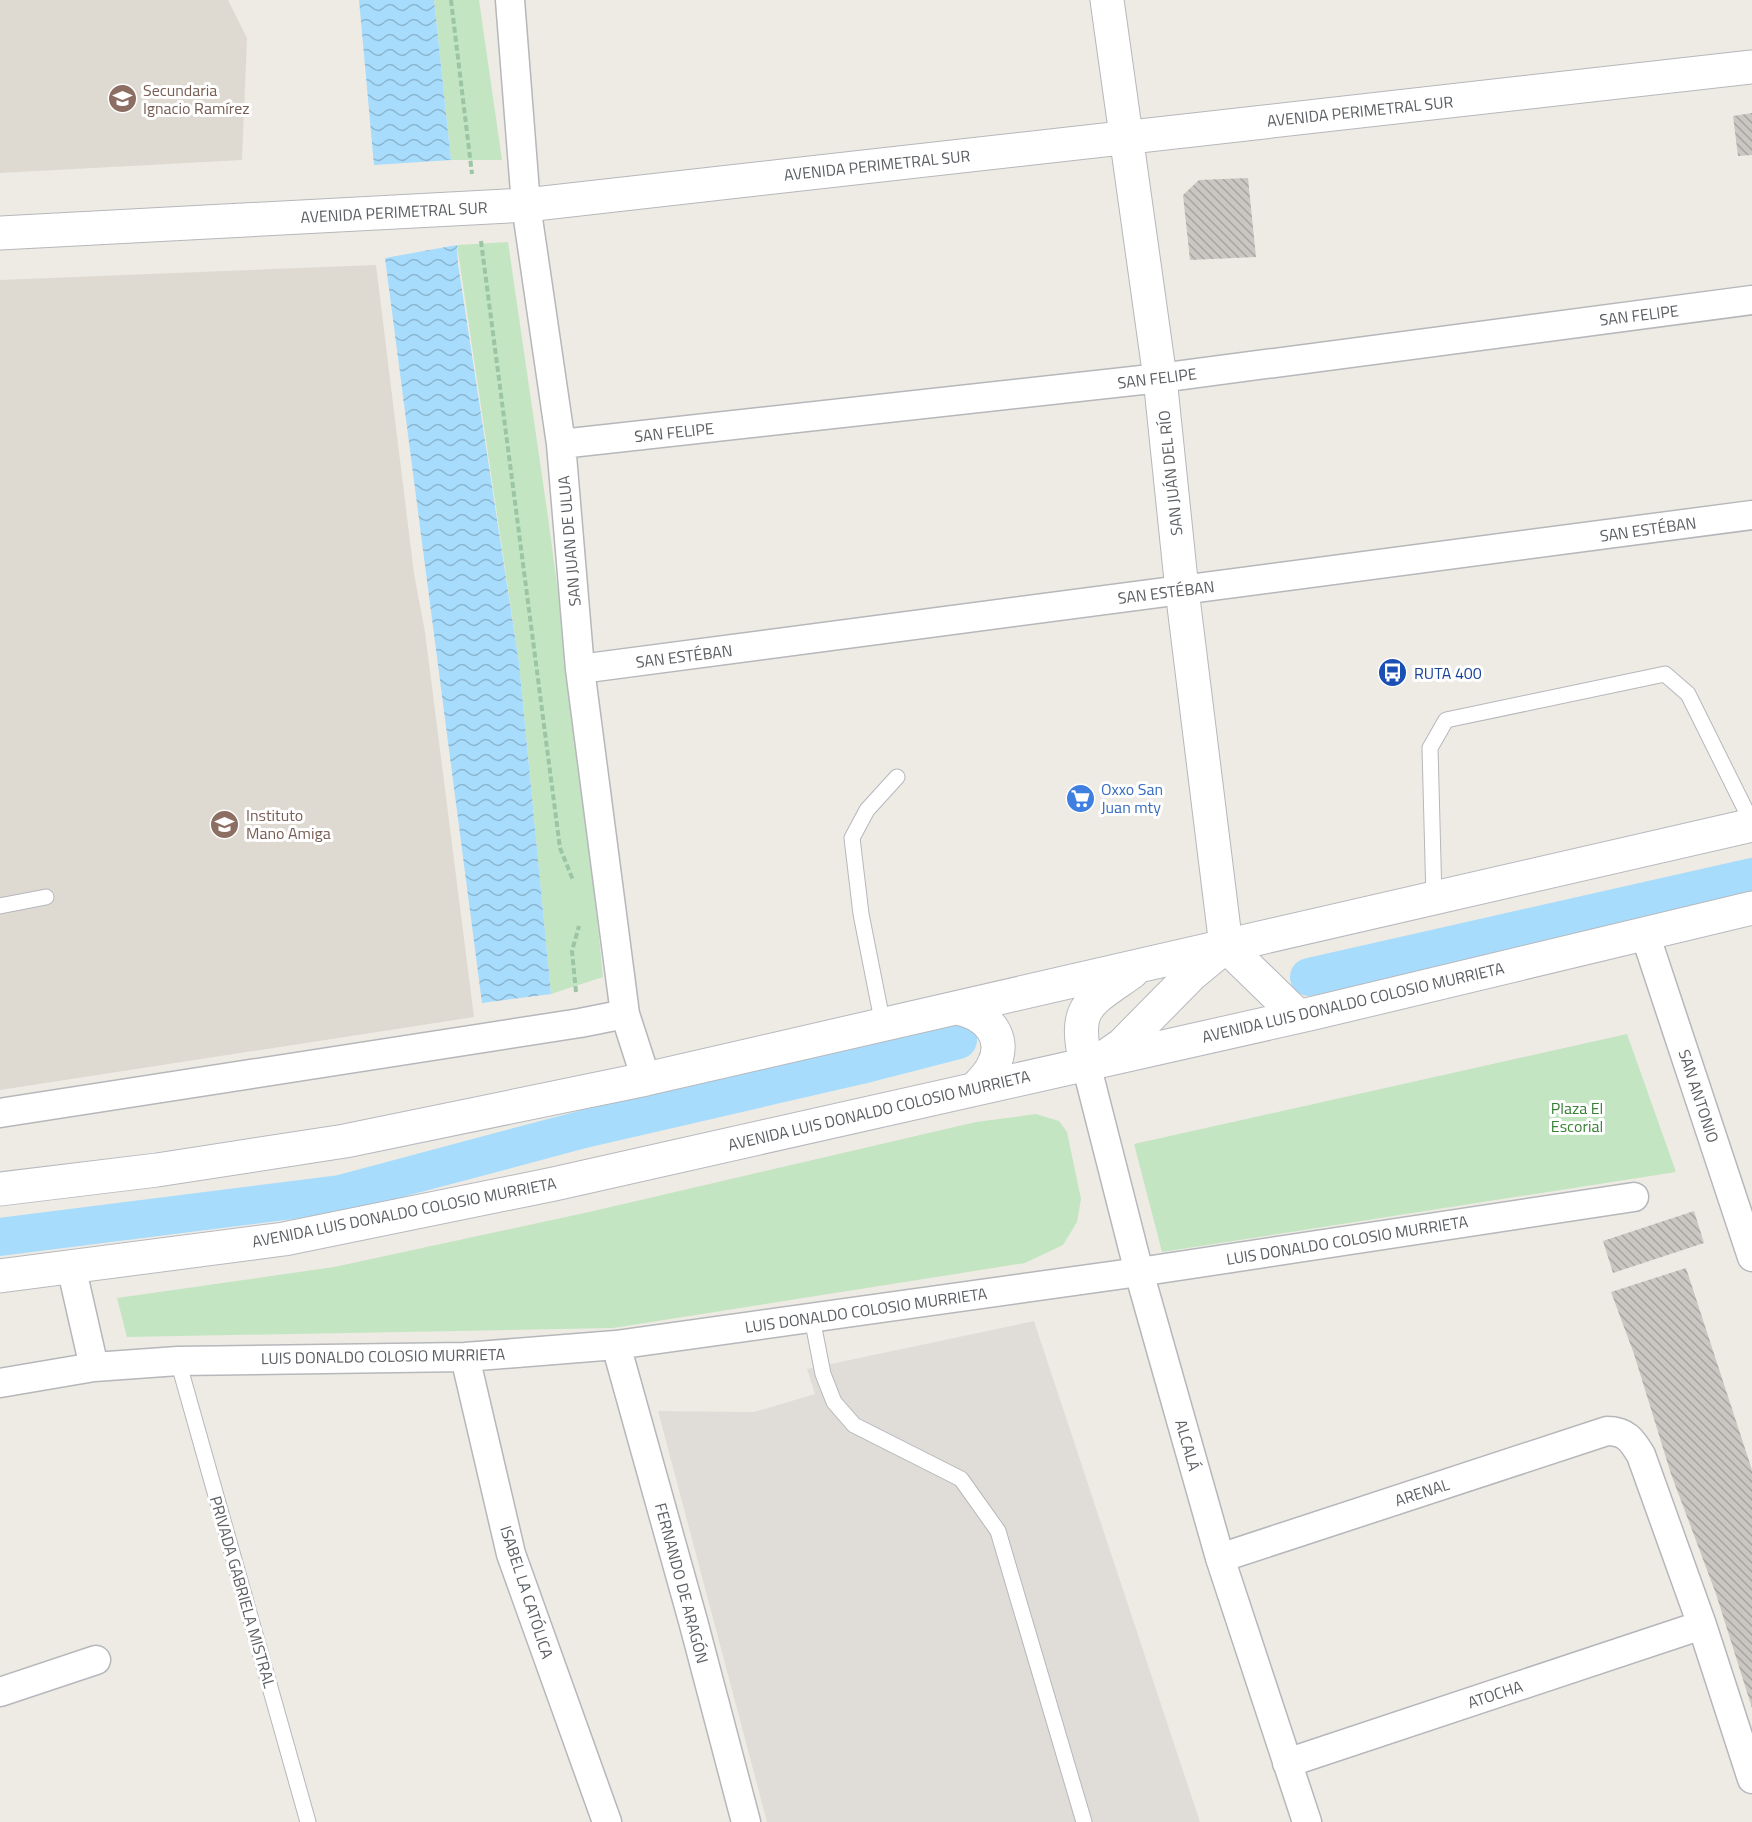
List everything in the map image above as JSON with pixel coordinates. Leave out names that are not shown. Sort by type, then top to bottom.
[{"type":"main road","name":"SAN JUÁN DEL RÍO","points":[[1107,0],[1160,378],[1182,590],[1226,946]]},
{"type":"main road","name":"AVENIDA PERIMETRAL SUR","points":[[0,233],[526,205],[1752,67]]},
{"type":"main road","points":[[0,1189],[157,1170],[345,1141],[646,1079],[1752,824]]},
{"type":"main road","name":"AVENIDA LUIS DONALDO COLOSIO MURRIETA","points":[[0,1276],[284,1239],[554,1184],[1298,1016],[1752,908]]},
{"type":"main road","points":[[1226,946],[1298,1016]]},
{"type":"main road","points":[[1140,966],[1108,989],[1084,1011],[1080,1039],[1093,1062],[1122,1045],[1192,974],[1226,946]]},
{"type":"main road","points":[[957,1008],[970,1010],[983,1017],[992,1027],[997,1039],[998,1053],[994,1066],[975,1089]]},
{"type":"street","name":"SAN JUAN DE ULUA","points":[[510,0],[526,205],[561,444],[580,669],[625,1014],[646,1079]]},
{"type":"street","name":"SAN FELIPE","points":[[561,444],[1160,378],[1752,300]]},
{"type":"street","name":"SAN ESTÉBAN","points":[[580,669],[1752,515]]},
{"type":"street","name":"SAN ANTONIO","points":[[1645,934],[1752,1257]]},
{"type":"street","points":[[0,1113],[625,1014]]},
{"type":"street","name":"ALCALÁ","points":[[1093,1062],[1139,1272],[1220,1558],[1308,1822]]},
{"type":"street","name":"LUIS DONALDO COLOSIO MURRIETA","points":[[0,1383],[94,1367],[178,1361],[465,1357],[616,1346],[1139,1272],[1634,1197]]},
{"type":"street","points":[[71,1266],[94,1367]]},
{"type":"street","name":"FERNANDO DE ARAGÓN","points":[[616,1346],[693,1621],[746,1822]]},
{"type":"street","name":"ISABEL LA CATÓLICA","points":[[465,1357],[511,1554],[607,1822]]},
{"type":"street","name":"ARENAL","points":[[1220,1558],[1607,1431],[1617,1431],[1625,1434],[1641,1455],[1702,1625]]},
{"type":"street","points":[[1702,1625],[1752,1779]]},
{"type":"street","name":"ATOCHA","points":[[1287,1763],[1702,1625]]},
{"type":"street","points":[[0,1692],[96,1660]]},
{"type":"lane","points":[[1434,899],[1430,748],[1446,720],[1665,674],[1688,694],[1752,824]]},
{"type":"lane","points":[[883,1025],[861,914],[852,838],[867,810],[897,777]]},
{"type":"lane","points":[[0,906],[46,897]]},
{"type":"lane","points":[[812,1318],[823,1374],[834,1402],[854,1425],[961,1479],[998,1531],[1084,1822]]},
{"type":"lane","name":"PRIVADA GABRIELA MISTRAL","points":[[178,1361],[308,1822]]},
{"type":"path","points":[[451,0],[560,849],[576,888]]},
{"type":"path","points":[[579,1023],[572,951],[581,919]]},
{"type":"shaded area","name":"Secundaria Ignacio Ramírez","points":[[0,0],[228,0],[247,38],[242,160],[0,173]]},
{"type":"shaded area","name":"Instituto Mano Amiga","points":[[376,265],[414,574],[425,632],[474,1017],[0,1090],[0,280]]},
{"type":"shaded area","points":[[1034,1321],[1200,1822],[767,1822],[658,1411],[754,1412],[815,1394],[807,1369]]},
{"type":"green space","points":[[434,0],[479,0],[502,160],[451,160]]},
{"type":"green space","points":[[508,242],[584,788],[603,977],[551,994],[519,663],[457,245]]},
{"type":"green space","name":"Plaza El Escorial","points":[[1627,1034],[1676,1172],[1162,1252],[1134,1144]]},
{"type":"green space","points":[[1036,1114],[1059,1121],[1067,1132],[1081,1199],[1077,1222],[1063,1245],[1025,1263],[613,1328],[127,1337],[117,1298],[334,1267],[589,1212],[976,1122]]},
{"type":"water","points":[[359,0],[434,0],[451,160],[374,165]]},
{"type":"water","points":[[457,245],[519,663],[551,994],[482,1003],[385,258]]},
{"type":"building","points":[[1752,113],[1752,155],[1738,156],[1733,116]]},
{"type":"building","points":[[1248,178],[1256,257],[1190,260],[1183,195],[1199,180]]},
{"type":"building","points":[[1694,1211],[1704,1243],[1613,1273],[1603,1241]]},
{"type":"building","points":[[1686,1268],[1752,1470],[1752,1708],[1716,1594],[1671,1474],[1634,1354],[1611,1292]]},
{"type":"waterway","points":[[1309,977],[1752,877]]},
{"type":"waterway","points":[[0,1237],[340,1194],[584,1129],[861,1065],[958,1040]]},
{"type":"place","name":"Secundaria Ignacio Ramírez","points":[[122,99]]},
{"type":"place","name":"RUTA 400","points":[[1393,673]]},
{"type":"place","name":"Oxxo San Juan mty","points":[[1080,798]]},
{"type":"place","name":"Instituto Mano Amiga","points":[[225,824]]}]
